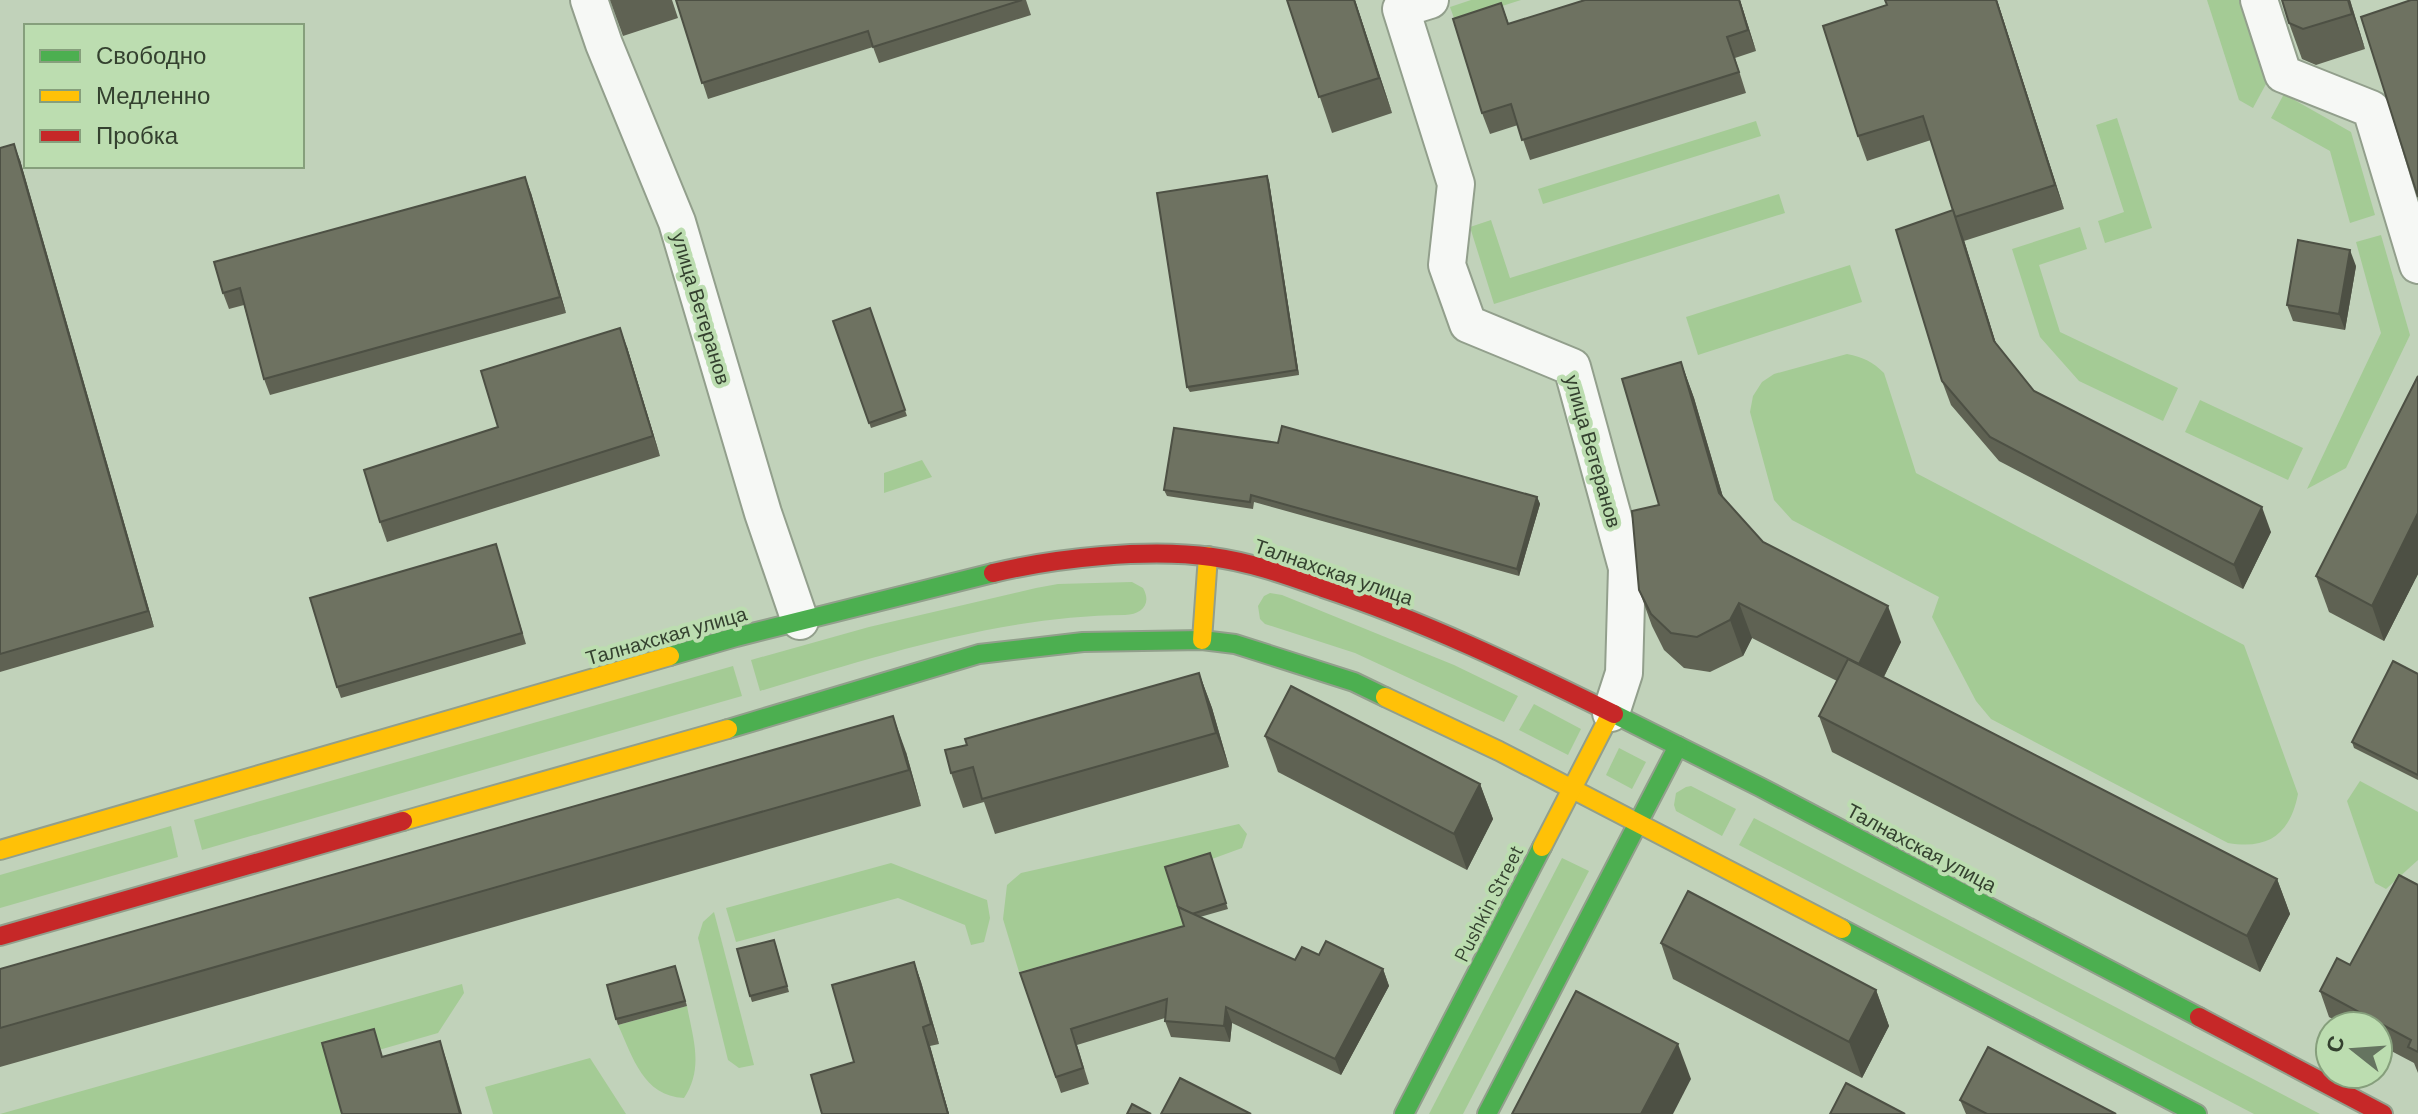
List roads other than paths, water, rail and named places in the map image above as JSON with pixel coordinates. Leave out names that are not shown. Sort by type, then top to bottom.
[{"type":"street","name":"улица Ветеранов","points":[[589,0],[677,222],[763,513],[800,621]]},
{"type":"street","name":"улица Ветеранов","points":[[1430,0],[1401,9],[1456,184],[1447,265],[1468,324],[1572,367],[1627,568],[1624,673],[1611,713]]},
{"type":"street","points":[[2259,0],[2283,74],[2371,109],[2418,265]]},
{"type":"street","name":"Талнахская улица","points":[[0,850],[800,621],[1036,563],[1110,556],[1208,556],[1250,563],[1387,609],[1538,676],[2383,1114]]},
{"type":"street","points":[[1202,640],[1208,556]]},
{"type":"street","points":[[0,936],[715,733],[979,654],[1083,642],[1202,640],[1235,644],[1354,682],[1572,789],[2197,1114]]},
{"type":"street","name":"Pushkin Street","points":[[1404,1114],[1611,713]]},
{"type":"street","points":[[1487,1114],[1678,746]]}]
